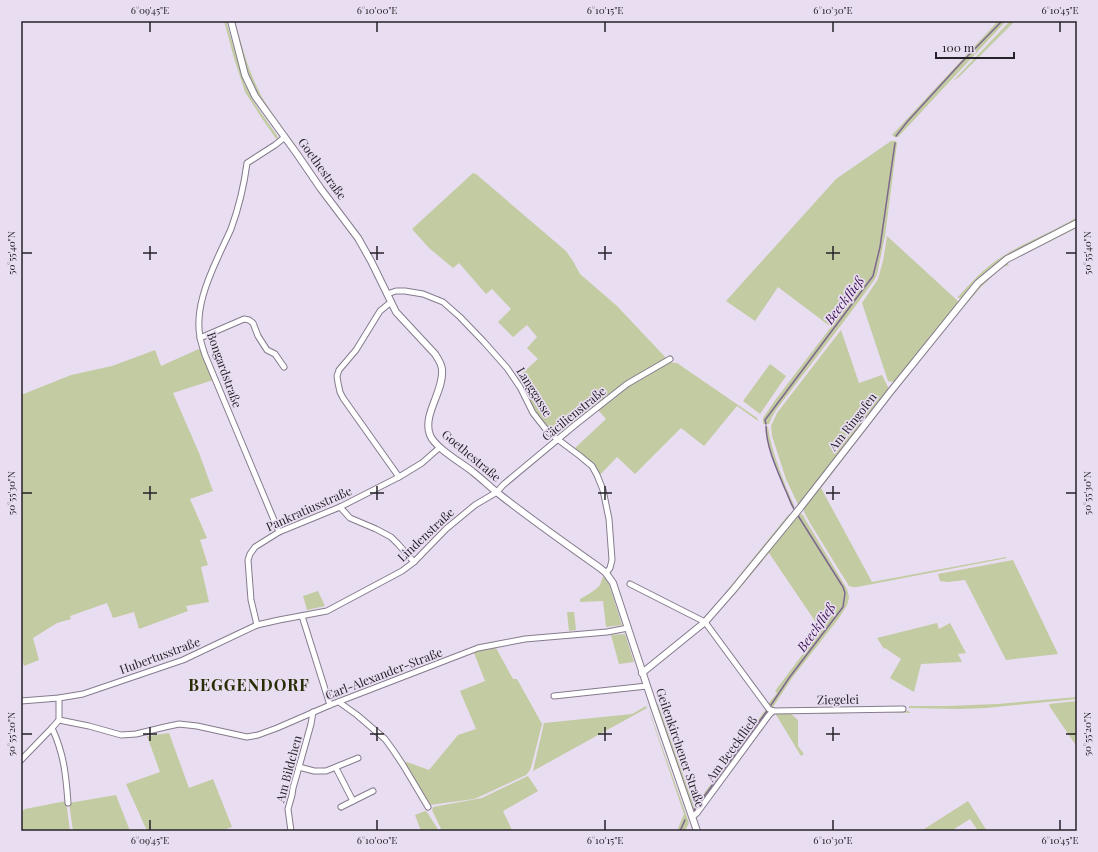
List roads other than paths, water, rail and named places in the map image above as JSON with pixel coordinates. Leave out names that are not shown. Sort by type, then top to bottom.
[{"type":"street","name":"Goethestraße","points":[[231,21],[245,74],[255,96],[358,238],[396,312],[435,354],[441,366],[441,382],[429,418],[428,428],[434,443],[552,534],[606,572],[613,583],[642,673]]},
{"type":"street","name":"Bongardstraße","points":[[279,532],[205,355],[200,338],[199,325],[204,290],[230,230],[240,202],[247,163],[285,137]]},
{"type":"street","name":"Am Ringofen","points":[[642,673],[705,622],[742,580],[967,296],[982,280],[1007,259],[1077,223]]},
{"type":"street","name":"Langgasse","points":[[387,294],[396,291],[405,291],[423,294],[443,302],[465,322],[506,368],[520,387],[533,413],[548,432],[592,466],[603,490],[609,519],[612,560],[610,568],[606,572]]},
{"type":"street","points":[[391,302],[380,312],[356,350],[339,370],[337,376],[340,392],[398,477]]},
{"type":"street","points":[[200,338],[244,319],[249,320],[253,322],[258,336],[267,350],[275,354],[284,367]]},
{"type":"street","name":"Cäcilienstraße","points":[[497,492],[575,425],[627,384],[670,359]]},
{"type":"street","name":"Pankratiusstraße","points":[[257,625],[251,600],[248,560],[255,547],[279,532],[340,507],[398,477],[422,463],[439,448]]},
{"type":"street","name":"Lindenstraße","points":[[302,616],[327,611],[402,571],[414,562],[446,529],[475,505],[497,492]]},
{"type":"street","points":[[340,507],[350,518],[391,537],[414,562]]},
{"type":"street","points":[[630,584],[705,622],[769,709],[773,711]]},
{"type":"street","points":[[302,616],[330,705]]},
{"type":"street","name":"Hubertusstraße","points":[[21,701],[59,698],[83,694],[183,660],[257,625],[302,616]]},
{"type":"street","name":"Carl-Alexander-Straße","points":[[59,720],[89,726],[121,735],[136,734],[179,724],[197,726],[247,737],[258,735],[277,728],[330,705],[478,648],[525,639],[607,632],[628,628]]},
{"type":"street","name":"Geilenkirchener Straße","points":[[642,673],[697,831]]},
{"type":"street","points":[[554,696],[647,686]]},
{"type":"street","points":[[21,760],[59,720],[59,698]]},
{"type":"street","points":[[339,702],[385,739],[403,765],[428,807]]},
{"type":"street","name":"Ziegelei","points":[[773,711],[903,709]]},
{"type":"street","name":"Am Beeckfließ","points":[[692,817],[697,813],[773,711]]},
{"type":"street","name":"Am Bildchen","points":[[291,831],[288,810],[292,796],[292,788],[300,767],[313,712]]},
{"type":"street","points":[[52,728],[62,754],[68,803]]},
{"type":"street","points":[[300,767],[320,772],[336,768],[358,758]]},
{"type":"street","points":[[336,768],[353,801]]},
{"type":"street","points":[[341,807],[373,791]]},
{"type":"waterway","name":"Beeckfließ","points":[[896,136],[960,64],[1002,21]]},
{"type":"waterway","name":"Beeckfließ","points":[[766,424],[765,420],[873,276],[880,247],[895,143]]},
{"type":"waterway","name":"Beeckfließ","points":[[766,426],[766,434],[772,458],[794,509]]},
{"type":"waterway","name":"Beeckfließ","points":[[771,705],[789,678],[843,607],[845,593],[843,587],[797,514]]},
{"type":"waterway","name":"Beeckfließ","points":[[694,810],[767,711]]},
{"type":"waterway","name":"Beeckfließ","points":[[680,831],[685,820]]},
{"type":"district","name":"BEGGENDORF","points":[[249,685]]}]
